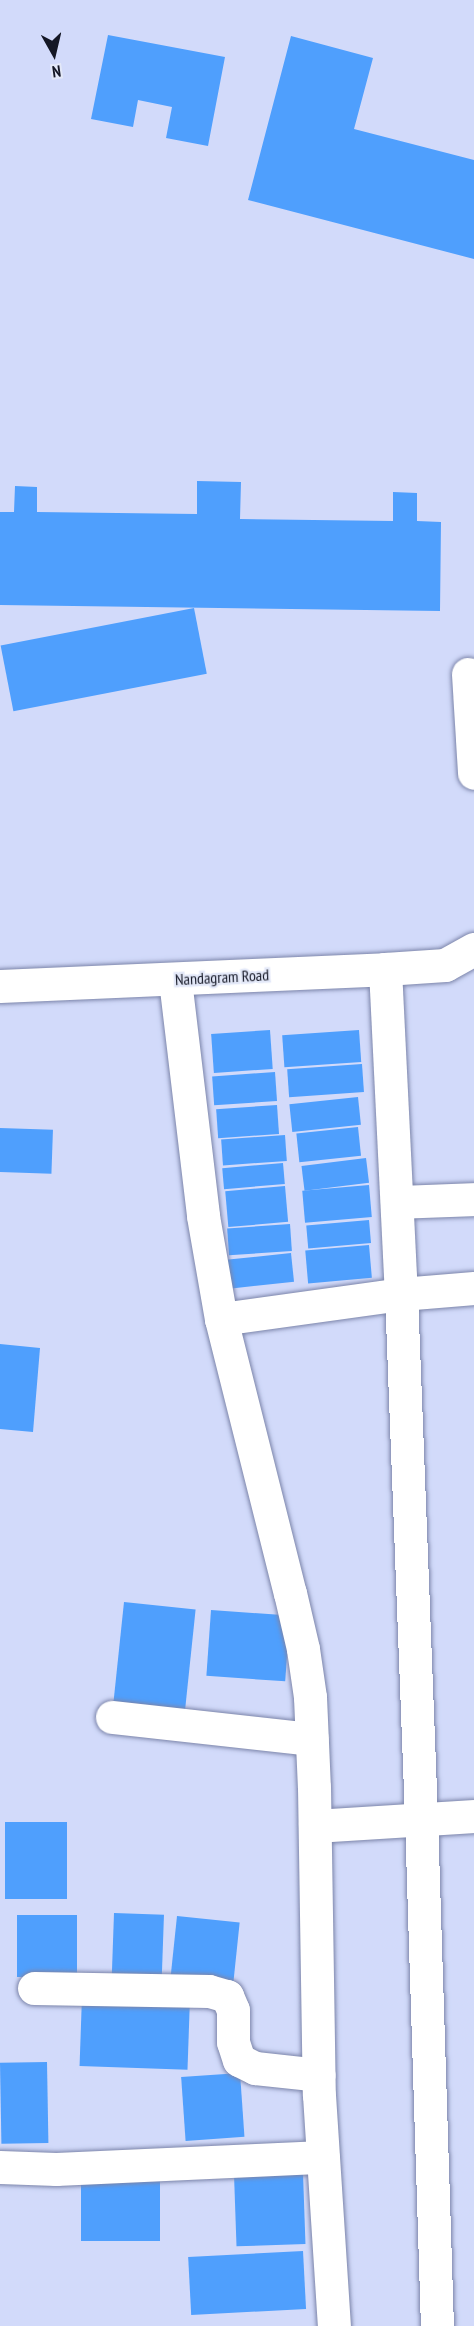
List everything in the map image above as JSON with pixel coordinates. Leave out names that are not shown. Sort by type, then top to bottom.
[{"type":"street","points":[[468,674],[474,773]]},
{"type":"street","points":[[445,964],[474,949]]},
{"type":"street","points":[[445,964],[474,977]]},
{"type":"street","name":"Nandagram Road","points":[[0,986],[175,980],[445,964]]},
{"type":"street","points":[[385,969],[397,1202],[422,1818],[436,2326]]},
{"type":"street","points":[[175,980],[203,1216],[221,1319],[303,1648],[310,1697],[315,1826],[319,2074],[334,2326]]},
{"type":"street","points":[[397,1202],[474,1199]]},
{"type":"street","points":[[221,1319],[401,1294],[474,1288]]},
{"type":"street","points":[[112,1717],[312,1738]]},
{"type":"street","points":[[315,1826],[474,1816]]},
{"type":"street","points":[[34,1988],[209,1991],[227,1996],[232,2010],[233,2042],[239,2061],[255,2068],[319,2074]]},
{"type":"street","points":[[0,2167],[56,2169],[323,2157]]},
{"type":"building","points":[[108,35],[225,57],[208,146],[166,138],[172,107],[138,100],[133,127],[91,119]]},
{"type":"building","points":[[291,36],[373,58],[354,129],[474,160],[474,259],[248,200]]},
{"type":"building","points":[[197,481],[241,482],[240,519],[393,521],[393,492],[417,493],[417,521],[441,522],[440,611],[0,605],[0,512],[14,512],[15,486],[37,487],[37,512],[197,514]]},
{"type":"building","points":[[194,608],[207,674],[13,711],[1,646]]},
{"type":"building","points":[[270,1030],[273,1069],[214,1073],[211,1034]]},
{"type":"building","points":[[359,1030],[361,1062],[284,1067],[282,1035]]},
{"type":"building","points":[[362,1064],[364,1092],[289,1097],[287,1069]]},
{"type":"building","points":[[275,1072],[277,1101],[214,1105],[212,1076]]},
{"type":"building","points":[[358,1097],[361,1125],[292,1132],[289,1104]]},
{"type":"building","points":[[277,1105],[279,1134],[218,1138],[216,1109]]},
{"type":"building","points":[[358,1127],[361,1156],[299,1162],[296,1133]]},
{"type":"building","points":[[0,1128],[53,1130],[51,1174],[0,1172]]},
{"type":"building","points":[[285,1135],[287,1161],[223,1165],[221,1139]]},
{"type":"building","points":[[366,1158],[369,1183],[305,1191],[301,1166]]},
{"type":"building","points":[[283,1163],[285,1184],[224,1189],[222,1168]]},
{"type":"building","points":[[369,1185],[372,1217],[305,1223],[302,1191]]},
{"type":"building","points":[[285,1186],[288,1222],[228,1227],[225,1191]]},
{"type":"building","points":[[369,1220],[371,1243],[308,1248],[306,1225]]},
{"type":"building","points":[[290,1224],[292,1251],[229,1255],[227,1228]]},
{"type":"building","points":[[369,1245],[372,1278],[308,1283],[305,1251]]},
{"type":"building","points":[[291,1253],[294,1282],[229,1289],[226,1260]]},
{"type":"building","points":[[0,1344],[40,1348],[33,1432],[0,1429]]},
{"type":"building","points":[[124,1602],[196,1610],[184,1716],[113,1708]]},
{"type":"building","points":[[211,1610],[290,1616],[285,1681],[206,1676]]},
{"type":"building","points":[[5,1822],[67,1822],[67,1899],[5,1899]]},
{"type":"building","points":[[114,1913],[164,1915],[162,1976],[112,1974]]},
{"type":"building","points":[[17,1915],[77,1915],[77,1977],[17,1977]]},
{"type":"building","points":[[177,1916],[240,1923],[233,1984],[171,1978]]},
{"type":"building","points":[[82,1996],[190,2000],[187,2070],[80,2066]]},
{"type":"building","points":[[47,2062],[48,2143],[1,2144],[0,2063]]},
{"type":"building","points":[[240,2073],[244,2137],[186,2141],[181,2077]]},
{"type":"building","points":[[81,2170],[160,2170],[160,2241],[81,2241]]},
{"type":"building","points":[[303,2173],[305,2244],[237,2246],[234,2175]]},
{"type":"building","points":[[303,2251],[306,2309],[191,2315],[188,2257]]}]
